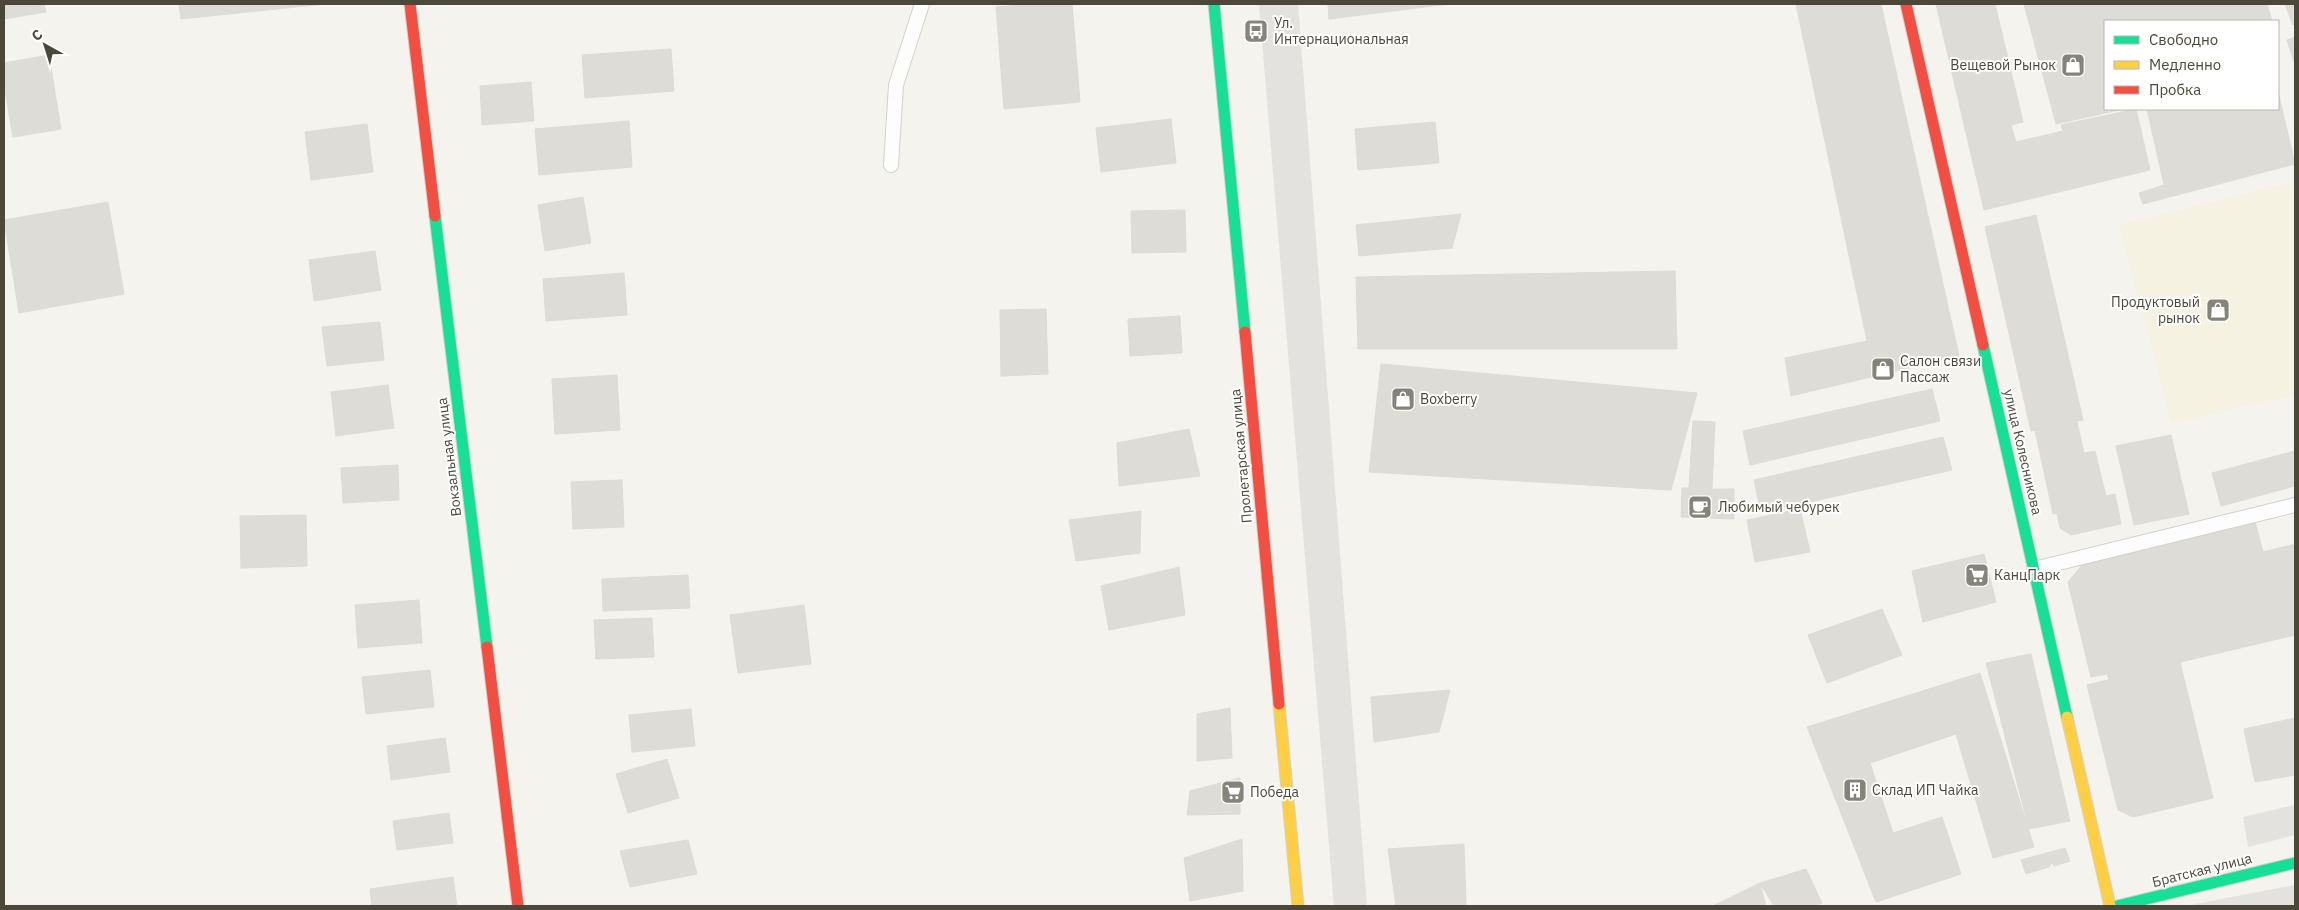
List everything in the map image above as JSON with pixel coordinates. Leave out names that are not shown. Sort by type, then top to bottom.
[{"type":"street","name":"Вокзальная улица","points":[[410,4],[518,906]]},
{"type":"street","name":"Пролетарская улица","points":[[1214,4],[1298,906]]},
{"type":"street","name":"улица Колесникова","points":[[1906,4],[2110,906]]},
{"type":"street","name":"Братская улица","points":[[2116,906],[2295,863]]},
{"type":"lane","points":[[891,165],[896,85],[922,4]]},
{"type":"lane","points":[[2034,569],[2295,505]]},
{"type":"shaded area","points":[[1259,4],[1298,4],[1367,906],[1334,906]]},
{"type":"shaded area","name":"Продуктовый рынок","points":[[2288,183],[2295,208],[2295,395],[2171,423],[2119,225]]},
{"type":"shaded area","points":[[2295,805],[2295,835],[2248,847],[2243,817]]},
{"type":"shaded area","points":[[2295,885],[2295,906],[2185,906]]},
{"type":"building","points":[[4,4],[44,4],[46,12],[4,19]]},
{"type":"building","points":[[179,4],[325,4],[181,19]]},
{"type":"building","points":[[1072,4],[1080,102],[1004,109],[996,7]]},
{"type":"building","points":[[1328,4],[1449,4],[1329,19]]},
{"type":"building","points":[[1796,4],[1881,4],[1959,356],[1791,396],[1785,358],[1867,341]]},
{"type":"building","points":[[1936,4],[1995,4],[2023,122],[2011,125],[2016,142],[2063,131],[2061,125],[2136,110],[2150,170],[1984,210]]},
{"type":"building","name":"Вещевой Рынок","points":[[2024,4],[2267,4],[2272,20],[2104,20],[2104,110],[2119,110],[2056,124]]},
{"type":"building","points":[[2285,4],[2295,4],[2295,24],[2293,25]]},
{"type":"building","points":[[2295,37],[2295,65],[2287,40]]},
{"type":"building","points":[[671,49],[674,91],[585,98],[582,55]]},
{"type":"building","points":[[49,55],[61,129],[13,137],[4,84],[4,63]]},
{"type":"building","points":[[531,82],[534,121],[482,125],[480,86]]},
{"type":"building","points":[[2279,96],[2295,164],[2143,204],[2139,193],[2164,185],[2147,110],[2279,110]]},
{"type":"building","points":[[1171,119],[1176,163],[1101,172],[1096,128]]},
{"type":"building","points":[[629,121],[632,167],[539,175],[535,129]]},
{"type":"building","points":[[1435,122],[1439,163],[1358,170],[1355,129]]},
{"type":"building","points":[[367,124],[373,172],[311,180],[305,132]]},
{"type":"building","points":[[583,197],[591,243],[545,251],[538,205]]},
{"type":"building","points":[[108,202],[124,294],[19,313],[4,220]]},
{"type":"building","points":[[1185,210],[1186,252],[1132,253],[1131,211]]},
{"type":"building","points":[[1461,214],[1452,248],[1359,256],[1356,225]]},
{"type":"building","points":[[2036,215],[2083,420],[2031,431],[1985,227]]},
{"type":"building","points":[[375,251],[381,290],[314,301],[309,260]]},
{"type":"building","points":[[1675,271],[1677,349],[1358,349],[1356,277]]},
{"type":"building","points":[[624,273],[627,315],[546,321],[543,279]]},
{"type":"building","points":[[1046,309],[1048,374],[1001,376],[1000,310]]},
{"type":"building","points":[[1180,316],[1182,353],[1130,356],[1128,319]]},
{"type":"building","points":[[380,322],[384,360],[327,366],[322,327]]},
{"type":"building","points":[[1381,364],[1697,393],[1671,490],[1369,472]]},
{"type":"building","points":[[617,375],[620,430],[555,434],[552,379]]},
{"type":"building","points":[[388,385],[394,428],[336,436],[331,392]]},
{"type":"building","points":[[1932,389],[1940,421],[1750,465],[1743,431]]},
{"type":"building","points":[[1693,421],[1715,422],[1712,489],[1734,489],[1734,519],[1681,517],[1682,488],[1689,488]]},
{"type":"building","points":[[2077,422],[2084,453],[2095,451],[2106,496],[2115,494],[2121,524],[2071,535],[2060,528],[2057,513],[2053,514],[2035,430]]},
{"type":"building","points":[[1189,429],[1200,476],[1119,486],[1117,443]]},
{"type":"building","points":[[2171,435],[2189,514],[2134,525],[2116,446]]},
{"type":"building","points":[[1943,437],[1952,470],[1761,513],[1754,480]]},
{"type":"building","points":[[2295,451],[2295,486],[2221,506],[2212,473]]},
{"type":"building","points":[[398,465],[399,500],[343,503],[341,468]]},
{"type":"building","points":[[622,480],[624,527],[573,529],[571,482]]},
{"type":"building","points":[[1800,509],[1810,552],[1755,562],[1747,520]]},
{"type":"building","points":[[1141,511],[1140,553],[1076,561],[1069,520]]},
{"type":"building","points":[[306,515],[307,566],[241,568],[240,516]]},
{"type":"building","points":[[2255,522],[2263,552],[2295,544],[2295,635],[2109,679],[2107,674],[2091,677],[2068,582],[2082,565]]},
{"type":"building","points":[[1984,554],[1996,602],[1923,622],[1912,571]]},
{"type":"building","points":[[1179,567],[1185,615],[1109,630],[1101,586]]},
{"type":"building","points":[[688,575],[690,608],[603,611],[602,579]]},
{"type":"building","points":[[419,600],[422,643],[358,648],[355,605]]},
{"type":"building","points":[[804,605],[811,664],[738,673],[730,615]]},
{"type":"building","points":[[1882,609],[1902,655],[1827,683],[1808,635]]},
{"type":"building","points":[[652,618],[654,657],[596,659],[594,620]]},
{"type":"building","points":[[2031,654],[2070,821],[2029,829],[1986,663]]},
{"type":"building","points":[[2180,662],[2213,798],[2133,817],[2118,810],[2087,685]]},
{"type":"building","points":[[430,670],[434,707],[366,714],[362,677]]},
{"type":"building","name":"Склад ИП Чайка","points":[[1980,673],[2034,847],[1993,858],[1956,734],[1870,763],[1893,833],[1942,817],[1961,874],[1876,902],[1807,727]]},
{"type":"building","points":[[1450,690],[1439,732],[1374,742],[1371,697]]},
{"type":"building","points":[[1230,708],[1232,758],[1197,761],[1197,714]]},
{"type":"building","points":[[691,709],[695,746],[632,752],[629,715]]},
{"type":"building","points":[[2295,718],[2295,775],[2255,782],[2244,729]]},
{"type":"building","points":[[445,738],[450,772],[391,780],[387,746]]},
{"type":"building","points":[[667,759],[679,798],[628,813],[616,774]]},
{"type":"building","points":[[1240,778],[1240,814],[1187,815],[1190,791]]},
{"type":"building","points":[[449,813],[453,843],[397,850],[393,821]]},
{"type":"building","points":[[1242,839],[1243,891],[1190,901],[1184,858]]},
{"type":"building","points":[[688,840],[697,874],[630,887],[620,851]]},
{"type":"building","points":[[1464,844],[1466,906],[1396,906],[1388,849]]},
{"type":"building","points":[[2065,848],[2070,861],[2054,866],[2052,862],[2049,867],[2026,874],[2021,860]]},
{"type":"building","points":[[1806,869],[1822,903],[1814,906],[1774,906],[1760,883]]},
{"type":"building","points":[[453,877],[457,906],[372,906],[370,889]]},
{"type":"building","points":[[1760,883],[1766,906],[1713,906]]},
{"type":"traffic: fast","points":[[1214,4],[1245,332]]},
{"type":"traffic: fast","points":[[435,216],[487,647]]},
{"type":"traffic: fast","points":[[1983,345],[2067,717]]},
{"type":"traffic: fast","points":[[2117,906],[2295,863]]},
{"type":"traffic: slow","points":[[1279,704],[1298,906]]},
{"type":"traffic: slow","points":[[2067,717],[2110,906]]},
{"type":"traffic: jam","points":[[410,4],[435,216]]},
{"type":"traffic: jam","points":[[1906,4],[1983,345]]},
{"type":"traffic: jam","points":[[1245,332],[1279,704]]},
{"type":"traffic: jam","points":[[487,647],[518,906]]},
{"type":"place","name":"Ул. Интернациональная","points":[[1256,31]]},
{"type":"place","name":"Вещевой Рынок","points":[[2073,65]]},
{"type":"place","name":"Продуктовый рынок","points":[[2218,310]]},
{"type":"place","name":"Салон связи Пассаж","points":[[1883,369]]},
{"type":"place","name":"Boxberry","points":[[1403,399]]},
{"type":"place","name":"Любимый чебурек","points":[[1700,507]]},
{"type":"place","name":"КанцПарк","points":[[1977,575]]},
{"type":"place","name":"Склад ИП Чайка","points":[[1855,790]]},
{"type":"place","name":"Победа","points":[[1233,792]]}]
